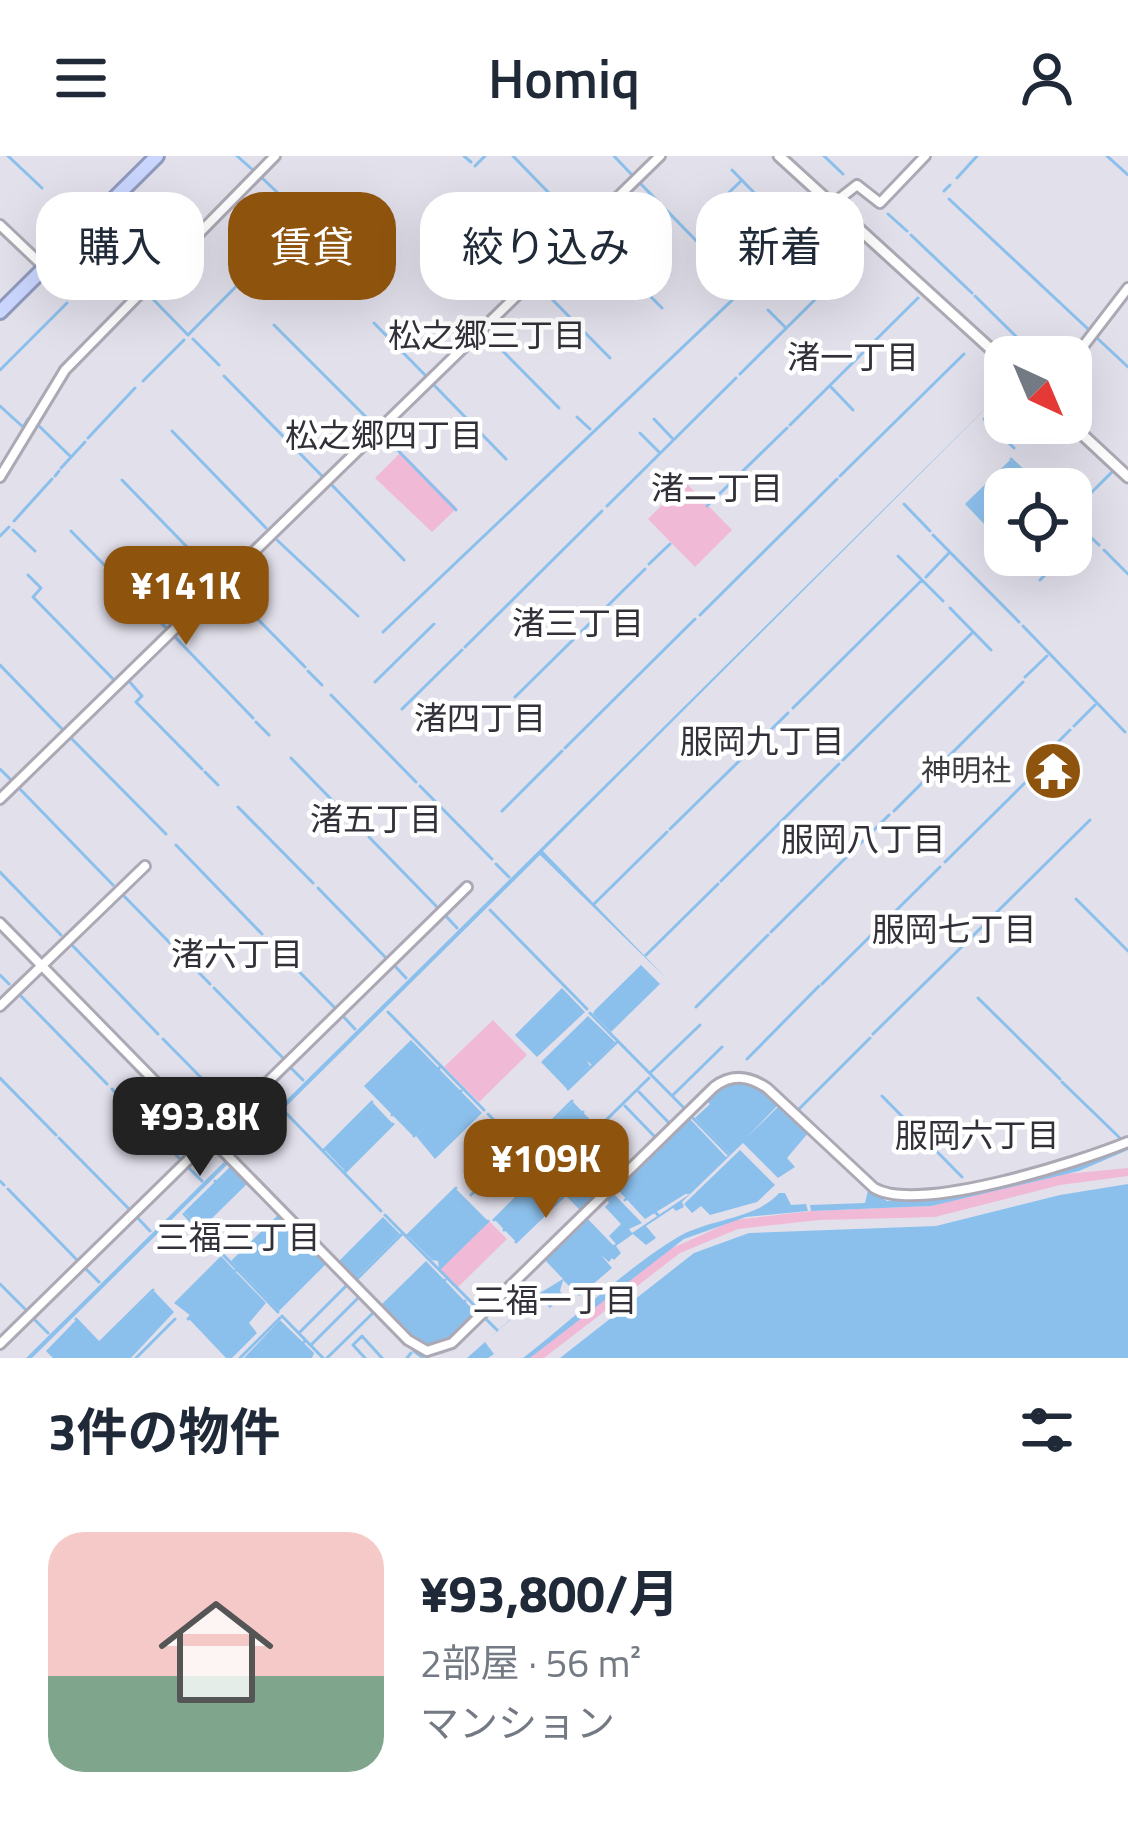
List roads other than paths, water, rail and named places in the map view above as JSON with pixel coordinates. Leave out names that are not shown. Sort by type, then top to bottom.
[{"type":"highway","points":[[115,192],[153,156]]},
{"type":"highway","points":[[0,312],[153,156]]},
{"type":"highway","points":[[0,303],[36,267]]},
{"type":"main road","points":[[779,156],[821,192]]},
{"type":"main road","points":[[864,231],[984,342]]},
{"type":"main road","points":[[1092,443],[1128,477]]},
{"type":"street","points":[[0,477],[65,370],[274,156]]},
{"type":"street","points":[[0,799],[660,156]]},
{"type":"street","points":[[848,192],[857,185],[880,203],[925,156]]},
{"type":"street","points":[[0,225],[36,259]]},
{"type":"street","points":[[1091,336],[1128,288]]},
{"type":"street","points":[[0,1006],[39,963],[146,866]]},
{"type":"street","points":[[0,1344],[467,887]]},
{"type":"street","points":[[0,923],[420,1349],[442,1349],[458,1338],[714,1087],[729,1078],[743,1077],[767,1088],[874,1188],[895,1196],[950,1192],[1088,1157],[1128,1142]]},
{"type":"water","points":[[984,410],[543,851],[667,979],[540,855],[32,1358],[26,1358]]},
{"type":"water","points":[[984,485],[984,524],[965,504]]},
{"type":"water","points":[[641,965],[660,984],[611,1032],[594,1011]]},
{"type":"water","points":[[562,988],[585,1012],[537,1057],[515,1035]]},
{"type":"water","points":[[588,1016],[615,1042],[592,1065],[587,1061],[590,1066],[567,1089],[541,1062]]},
{"type":"water","points":[[411,1040],[482,1113],[435,1159],[416,1136],[430,1121],[413,1136],[364,1086]]},
{"type":"water","points":[[737,1080],[756,1085],[779,1104],[745,1139],[780,1105],[809,1132],[787,1158],[795,1167],[778,1178],[743,1143],[682,1202],[684,1207],[673,1208],[646,1226],[656,1238],[646,1245],[633,1234],[616,1246],[621,1253],[614,1260],[609,1262],[601,1255],[612,1268],[579,1296],[563,1280],[563,1295],[550,1308],[538,1296],[485,1342],[494,1354],[467,1358],[540,1293],[563,1279],[544,1259],[586,1217],[616,1244],[609,1236],[621,1224],[605,1207],[609,1203],[605,1198],[612,1192],[642,1223],[629,1229],[632,1233],[690,1194],[655,1157],[687,1193],[645,1219],[616,1188],[686,1120],[726,1157],[730,1154],[695,1118],[710,1104],[717,1109],[707,1098]]},
{"type":"water","points":[[573,1102],[601,1131],[597,1137],[604,1143],[587,1161],[610,1185],[584,1210],[525,1150]]},
{"type":"water","points":[[373,1103],[393,1124],[345,1171],[325,1150]]},
{"type":"water","points":[[1128,1146],[1079,1171],[931,1206],[811,1211],[810,1205],[865,1203],[868,1190],[887,1201],[942,1198],[1089,1161]]},
{"type":"water","points":[[740,1150],[775,1185],[757,1202],[710,1215],[701,1206],[692,1213],[684,1204]]},
{"type":"water","points":[[232,1165],[249,1182],[201,1229],[184,1212]]},
{"type":"water","points":[[542,1174],[563,1195],[516,1242],[495,1220]]},
{"type":"water","points":[[1128,1184],[1128,1358],[560,1358],[694,1253],[749,1233],[936,1226],[1060,1195]]},
{"type":"water","points":[[456,1189],[488,1221],[439,1268],[438,1261],[408,1236]]},
{"type":"water","points":[[785,1193],[791,1205],[806,1204],[808,1211],[746,1217],[684,1239],[530,1358],[523,1358],[659,1249],[691,1231],[758,1209]]},
{"type":"water","points":[[279,1214],[327,1263],[279,1311],[231,1261]]},
{"type":"water","points":[[383,1217],[400,1234],[354,1280],[337,1263]]},
{"type":"water","points":[[221,1256],[235,1271],[219,1288],[236,1272],[266,1303],[249,1323],[257,1333],[232,1358],[226,1358],[174,1303]]},
{"type":"water","points":[[426,1261],[478,1315],[450,1341],[428,1347],[414,1340],[381,1305]]},
{"type":"water","points":[[154,1291],[174,1312],[131,1358],[53,1358],[46,1351],[76,1320],[99,1344]]},
{"type":"water","points":[[280,1320],[314,1353],[312,1358],[244,1358]]},
{"type":"waterway","points":[[8,156],[42,188]]},
{"type":"waterway","points":[[237,156],[254,171]]},
{"type":"waterway","points":[[464,156],[471,162]]},
{"type":"waterway","points":[[475,166],[485,156]]},
{"type":"waterway","points":[[513,156],[548,192]]},
{"type":"waterway","points":[[614,156],[633,176]]},
{"type":"waterway","points":[[824,156],[843,174]]},
{"type":"waterway","points":[[957,178],[977,156]]},
{"type":"waterway","points":[[1107,156],[1128,175]]},
{"type":"waterway","points":[[732,170],[753,192]]},
{"type":"waterway","points":[[261,177],[277,192]]},
{"type":"waterway","points":[[730,192],[741,181]]},
{"type":"waterway","points":[[639,182],[696,241]]},
{"type":"waterway","points":[[944,191],[950,185]]},
{"type":"waterway","points":[[949,199],[1088,329]]},
{"type":"waterway","points":[[888,214],[907,231]]},
{"type":"waterway","points":[[911,235],[972,293]]},
{"type":"waterway","points":[[154,300],[188,335],[228,295]]},
{"type":"waterway","points":[[975,296],[1016,336]]},
{"type":"waterway","points":[[790,425],[918,298]]},
{"type":"waterway","points":[[553,300],[610,358]]},
{"type":"waterway","points":[[654,300],[662,308]]},
{"type":"waterway","points":[[383,632],[732,300]]},
{"type":"waterway","points":[[740,374],[815,300]]},
{"type":"waterway","points":[[0,370],[67,303]]},
{"type":"waterway","points":[[768,310],[785,327]]},
{"type":"waterway","points":[[374,323],[426,376]]},
{"type":"waterway","points":[[274,325],[375,426]]},
{"type":"waterway","points":[[485,333],[559,408]]},
{"type":"waterway","points":[[1097,338],[1128,367]]},
{"type":"waterway","points":[[193,339],[219,365]]},
{"type":"waterway","points":[[143,381],[184,340]]},
{"type":"waterway","points":[[840,476],[964,354]]},
{"type":"waterway","points":[[224,376],[323,477]]},
{"type":"waterway","points":[[607,506],[736,378]]},
{"type":"waterway","points":[[432,383],[506,459]]},
{"type":"waterway","points":[[831,387],[853,410]]},
{"type":"waterway","points":[[88,438],[135,388]]},
{"type":"waterway","points":[[0,406],[23,427],[28,419]]},
{"type":"waterway","points":[[577,417],[590,429]]},
{"type":"waterway","points":[[654,419],[672,438]]},
{"type":"waterway","points":[[38,425],[71,457]]},
{"type":"waterway","points":[[707,506],[787,428]]},
{"type":"waterway","points":[[172,431],[266,528]]},
{"type":"waterway","points":[[640,433],[660,453]]},
{"type":"waterway","points":[[382,434],[456,510]]},
{"type":"waterway","points":[[61,468],[85,442]]},
{"type":"waterway","points":[[1010,444],[1014,448]]},
{"type":"waterway","points":[[1011,459],[1020,468]]},
{"type":"waterway","points":[[1092,492],[1114,470]]},
{"type":"waterway","points":[[55,476],[59,471]]},
{"type":"waterway","points":[[14,521],[52,479]]},
{"type":"waterway","points":[[700,615],[837,479]]},
{"type":"waterway","points":[[122,480],[218,579]]},
{"type":"waterway","points":[[330,483],[404,560]]},
{"type":"waterway","points":[[904,504],[930,531]]},
{"type":"waterway","points":[[465,647],[602,511]]},
{"type":"waterway","points":[[0,536],[9,527]]},
{"type":"waterway","points":[[13,530],[35,551]]},
{"type":"waterway","points":[[71,531],[167,629]]},
{"type":"waterway","points":[[933,535],[1019,622]]},
{"type":"waterway","points":[[1092,538],[1099,545]]},
{"type":"waterway","points":[[277,540],[358,616]]},
{"type":"waterway","points":[[649,564],[670,544]]},
{"type":"waterway","points":[[1104,550],[1128,574]]},
{"type":"waterway","points":[[926,577],[949,553]]},
{"type":"waterway","points":[[898,556],[943,601]]},
{"type":"waterway","points":[[515,697],[645,569]]},
{"type":"waterway","points":[[28,575],[41,588],[33,597],[114,680]]},
{"type":"waterway","points":[[1040,580],[1044,576]]},
{"type":"waterway","points":[[793,708],[922,580]]},
{"type":"waterway","points":[[225,586],[305,667]]},
{"type":"waterway","points":[[950,608],[991,650]]},
{"type":"waterway","points":[[553,614],[574,636]]},
{"type":"waterway","points":[[565,748],[695,619]]},
{"type":"waterway","points":[[375,682],[434,624]]},
{"type":"waterway","points":[[1023,626],[1125,732]]},
{"type":"waterway","points":[[843,760],[972,633]]},
{"type":"waterway","points":[[174,636],[253,718]]},
{"type":"waterway","points":[[402,709],[462,650]]},
{"type":"waterway","points":[[1025,677],[1047,656]]},
{"type":"waterway","points":[[0,665],[63,730]]},
{"type":"waterway","points":[[308,671],[322,685]]},
{"type":"waterway","points":[[128,680],[142,696],[136,702],[202,769]]},
{"type":"waterway","points":[[894,811],[1023,682]]},
{"type":"waterway","points":[[331,695],[416,782]]},
{"type":"waterway","points":[[1074,726],[1095,705]]},
{"type":"waterway","points":[[670,829],[788,713]]},
{"type":"waterway","points":[[256,722],[269,735]]},
{"type":"waterway","points":[[1042,758],[1070,730]]},
{"type":"waterway","points":[[70,737],[166,834]]},
{"type":"waterway","points":[[502,811],[562,751]]},
{"type":"waterway","points":[[291,758],[364,833]]},
{"type":"waterway","points":[[945,862],[1039,769],[1035,765],[1040,760]]},
{"type":"waterway","points":[[721,881],[839,764]]},
{"type":"waterway","points":[[0,769],[11,780]]},
{"type":"waterway","points":[[205,772],[218,785]]},
{"type":"waterway","points":[[420,786],[492,859]]},
{"type":"waterway","points":[[18,787],[113,885]]},
{"type":"waterway","points":[[238,807],[313,883]]},
{"type":"waterway","points":[[771,932],[889,815]]},
{"type":"waterway","points":[[996,913],[1090,820]]},
{"type":"waterway","points":[[594,904],[667,832]]},
{"type":"waterway","points":[[369,837],[438,908]]},
{"type":"waterway","points":[[176,845],[262,934]]},
{"type":"waterway","points":[[496,864],[509,877]]},
{"type":"waterway","points":[[822,984],[940,867]]},
{"type":"waterway","points":[[0,872],[61,935]]},
{"type":"waterway","points":[[646,955],[718,884]]},
{"type":"waterway","points":[[318,888],[387,959]]},
{"type":"waterway","points":[[123,895],[210,984]]},
{"type":"waterway","points":[[1076,899],[1128,951]]},
{"type":"waterway","points":[[490,910],[587,1009]]},
{"type":"waterway","points":[[444,914],[457,928]]},
{"type":"waterway","points":[[873,1034],[991,918]]},
{"type":"waterway","points":[[696,1007],[768,935]]},
{"type":"waterway","points":[[266,938],[336,1009]]},
{"type":"waterway","points":[[71,944],[158,1034]]},
{"type":"waterway","points":[[393,964],[406,978]]},
{"type":"waterway","points":[[0,975],[9,984]]},
{"type":"waterway","points":[[747,1059],[819,986]]},
{"type":"waterway","points":[[214,988],[284,1059]]},
{"type":"waterway","points":[[17,992],[107,1084]]},
{"type":"waterway","points":[[978,998],[1060,1079]]},
{"type":"waterway","points":[[388,1012],[484,1110]]},
{"type":"waterway","points":[[590,1013],[685,1109]]},
{"type":"waterway","points":[[341,1014],[355,1029]]},
{"type":"waterway","points":[[651,1072],[700,1025]]},
{"type":"waterway","points":[[799,1109],[870,1038]]},
{"type":"waterway","points":[[163,1039],[233,1110]]},
{"type":"waterway","points":[[568,1089],[616,1043]]},
{"type":"waterway","points":[[673,1095],[722,1047]]},
{"type":"waterway","points":[[289,1066],[303,1080]]},
{"type":"waterway","points":[[392,1115],[439,1068]]},
{"type":"waterway","points":[[0,1078],[56,1135]]},
{"type":"waterway","points":[[602,1124],[649,1078]]},
{"type":"waterway","points":[[1062,1082],[1122,1140]]},
{"type":"waterway","points":[[112,1089],[181,1160]]},
{"type":"waterway","points":[[414,1136],[461,1091]]},
{"type":"waterway","points":[[639,1092],[670,1124]]},
{"type":"waterway","points":[[882,1096],[962,1177]]},
{"type":"waterway","points":[[708,1100],[744,1138]]},
{"type":"waterway","points":[[525,1148],[572,1101]]},
{"type":"waterway","points":[[323,1151],[372,1102]]},
{"type":"waterway","points":[[625,1106],[656,1138]]},
{"type":"waterway","points":[[534,1160],[583,1112]]},
{"type":"waterway","points":[[286,1113],[381,1211]]},
{"type":"waterway","points":[[488,1114],[582,1210]]},
{"type":"waterway","points":[[690,1115],[728,1154]]},
{"type":"waterway","points":[[238,1116],[252,1130]]},
{"type":"waterway","points":[[344,1173],[393,1124]]},
{"type":"waterway","points":[[555,1179],[602,1133]]},
{"type":"waterway","points":[[675,1135],[710,1172]]},
{"type":"waterway","points":[[59,1138],[130,1210]]},
{"type":"waterway","points":[[609,1140],[588,1160],[611,1184]]},
{"type":"waterway","points":[[471,1195],[518,1150]]},
{"type":"waterway","points":[[652,1155],[688,1193]]},
{"type":"waterway","points":[[186,1165],[202,1181]]},
{"type":"waterway","points":[[494,1220],[541,1173]]},
{"type":"waterway","points":[[625,1180],[658,1215]]},
{"type":"waterway","points":[[0,1181],[4,1185]]},
{"type":"waterway","points":[[215,1181],[228,1194]]},
{"type":"waterway","points":[[504,1230],[552,1184]]},
{"type":"waterway","points":[[408,1235],[456,1188]]},
{"type":"waterway","points":[[8,1189],[78,1261]]},
{"type":"waterway","points":[[625,1200],[634,1192]]},
{"type":"waterway","points":[[516,1242],[564,1196]]},
{"type":"waterway","points":[[184,1214],[278,1312]]},
{"type":"waterway","points":[[135,1215],[150,1231]]},
{"type":"waterway","points":[[385,1215],[480,1311]]},
{"type":"waterway","points":[[439,1269],[488,1221]]},
{"type":"waterway","points":[[354,1282],[401,1235]]},
{"type":"waterway","points":[[566,1238],[587,1261]]},
{"type":"waterway","points":[[268,1300],[310,1260]]},
{"type":"waterway","points":[[83,1266],[99,1282]]},
{"type":"waterway","points":[[188,1319],[235,1271]]},
{"type":"waterway","points":[[400,1325],[445,1280]]},
{"type":"waterway","points":[[0,1284],[27,1311]]},
{"type":"waterway","points":[[299,1333],[348,1284]]},
{"type":"waterway","points":[[84,1358],[153,1290]]},
{"type":"waterway","points":[[311,1345],[360,1296]]},
{"type":"waterway","points":[[421,1344],[465,1301]]},
{"type":"waterway","points":[[327,1358],[375,1311]]},
{"type":"waterway","points":[[282,1316],[323,1358]]},
{"type":"waterway","points":[[32,1317],[48,1333]]},
{"type":"waterway","points":[[484,1317],[497,1330]]},
{"type":"waterway","points":[[240,1358],[280,1318]]},
{"type":"waterway","points":[[76,1319],[98,1342]]},
{"type":"waterway","points":[[136,1358],[175,1319]]},
{"type":"waterway","points":[[365,1358],[353,1345],[362,1336],[382,1358]]},
{"type":"waterway","points":[[109,1338],[128,1358]]},
{"type":"waterway","points":[[287,1358],[304,1342]]},
{"type":"waterway","points":[[414,1351],[423,1358]]},
{"type":"waterway","points":[[407,1358],[411,1353]]},
{"type":"place","name":"神明社","points":[[1053,771]]},
{"type":"district","name":"松之郷三丁目","points":[[487,335]]},
{"type":"district","name":"渚一丁目","points":[[853,357]]},
{"type":"district","name":"松之郷四丁目","points":[[384,435]]},
{"type":"district","name":"渚二丁目","points":[[717,488]]},
{"type":"district","name":"渚三丁目","points":[[578,623]]},
{"type":"district","name":"渚四丁目","points":[[480,718]]},
{"type":"district","name":"服岡九丁目","points":[[762,741]]},
{"type":"district","name":"渚五丁目","points":[[376,819]]},
{"type":"district","name":"服岡八丁目","points":[[863,839]]},
{"type":"district","name":"服岡七丁目","points":[[954,929]]},
{"type":"district","name":"渚六丁目","points":[[237,954]]},
{"type":"district","name":"服岡六丁目","points":[[977,1135]]},
{"type":"district","name":"三福三丁目","points":[[238,1237]]},
{"type":"district","name":"三福一丁目","points":[[555,1300]]}]
